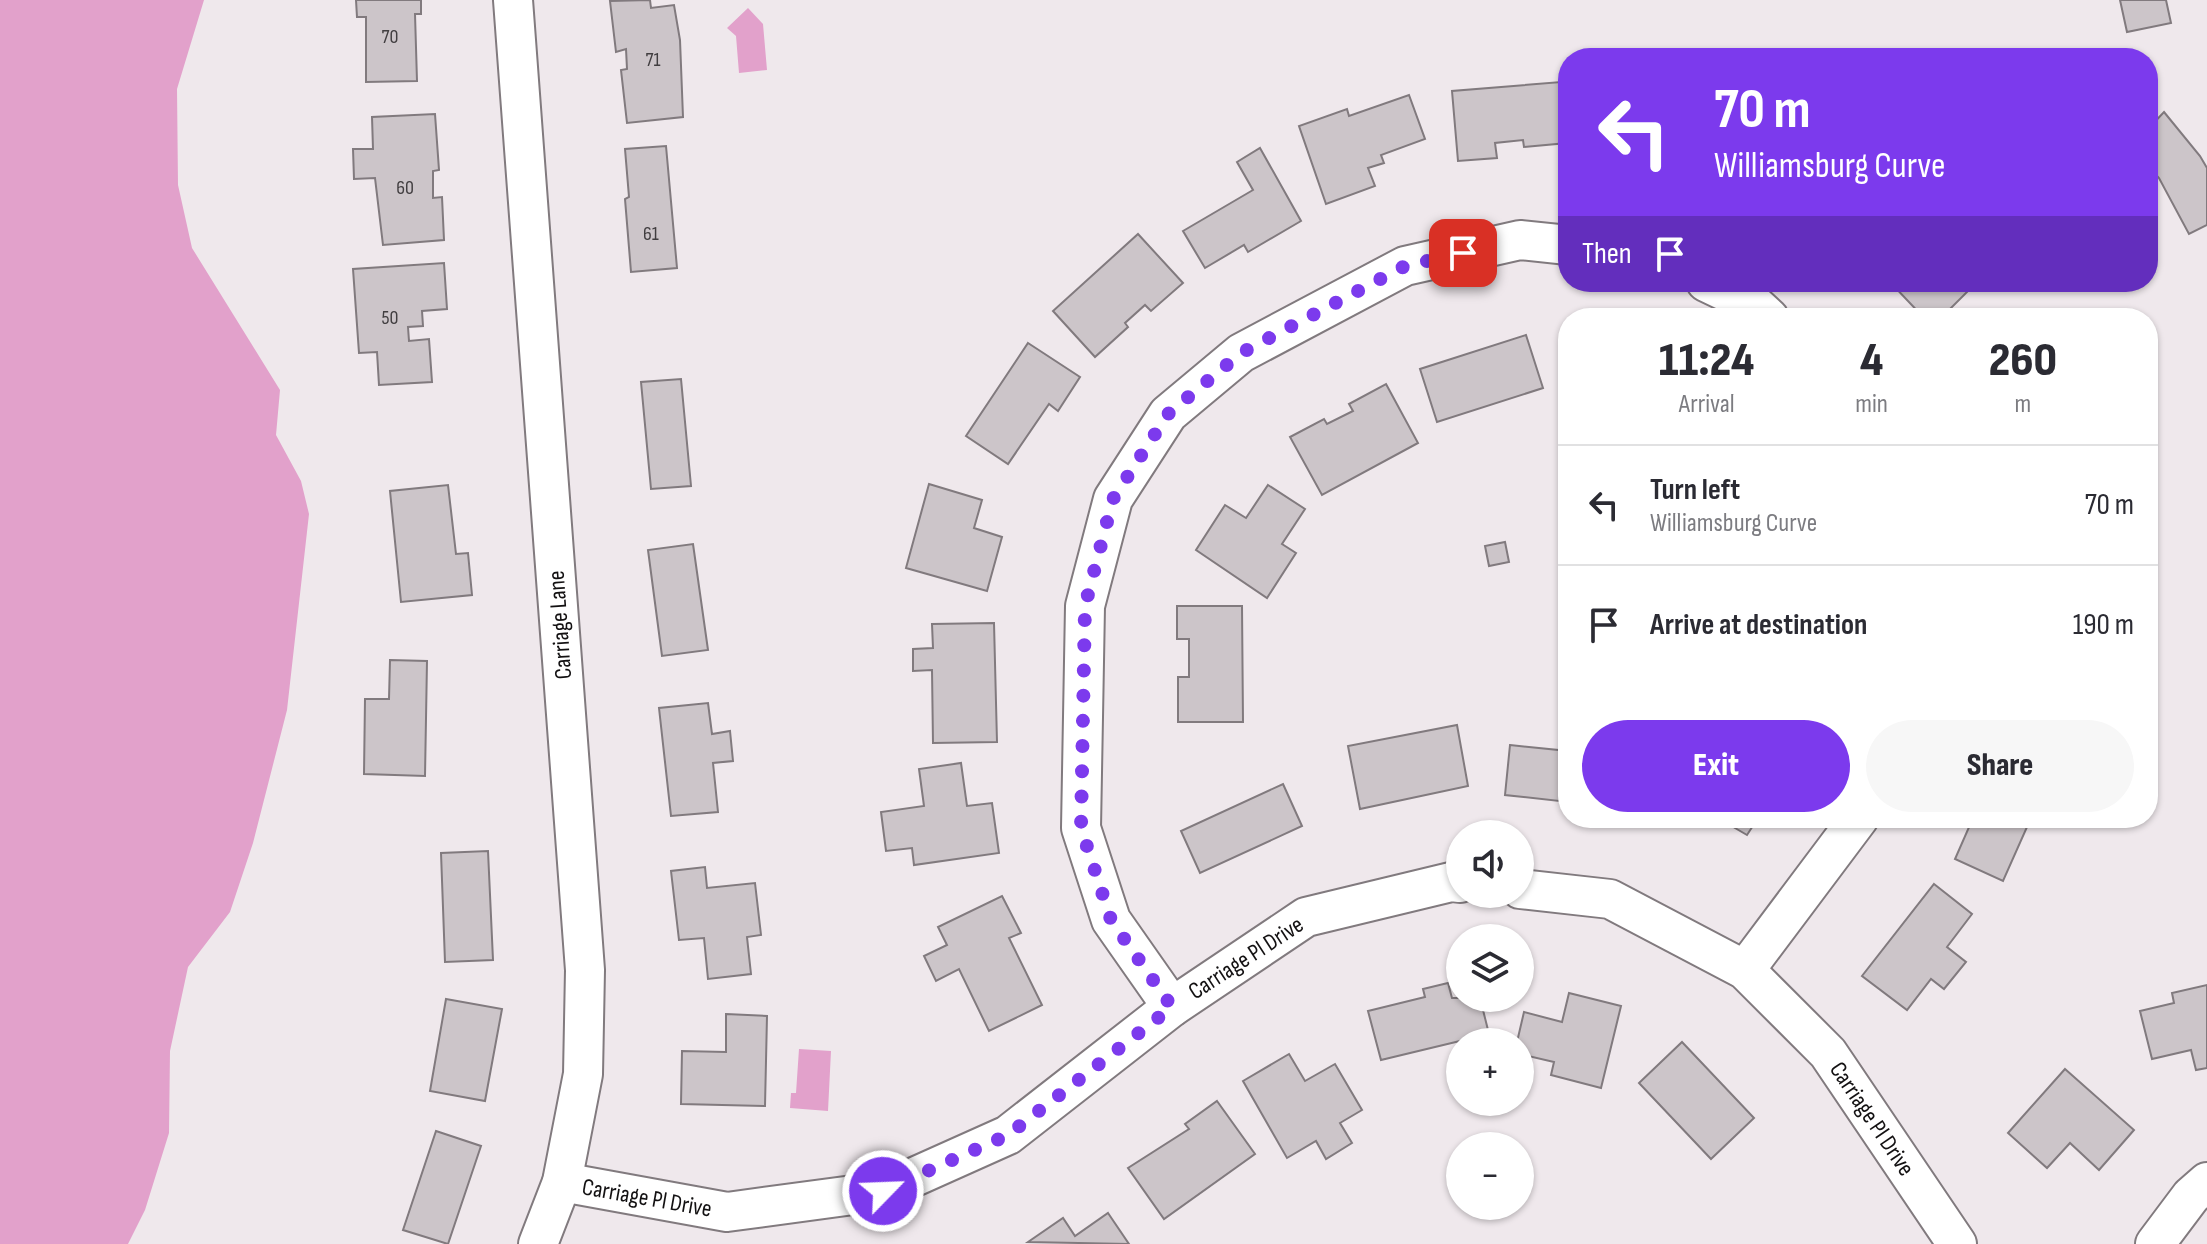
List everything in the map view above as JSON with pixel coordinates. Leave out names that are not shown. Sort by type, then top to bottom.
[{"type":"street","name":"Carriage Lane","points":[[513,0],[585,970],[583,1074],[562,1182],[538,1244]]},
{"type":"street","points":[[1172,1007],[1111,920],[1081,828],[1085,606],[1113,499],[1168,414],[1241,353],[1405,266],[1520,240],[1558,244]]},
{"type":"street","points":[[1727,292],[1758,308]]},
{"type":"street","points":[[1745,970],[1852,828]]},
{"type":"street","name":"Carriage Pl Drive","points":[[562,1182],[727,1212],[883,1191],[1008,1135],[1172,1007],[1306,917],[1446,883]]},
{"type":"street","name":"Carriage Pl Drive","points":[[1534,891],[1610,899],[1745,970],[1828,1053],[1957,1244]]},
{"type":"street","points":[[2155,1244],[2191,1196],[2207,1182]]},
{"type":"shaded area","points":[[0,0],[204,0],[177,89],[178,185],[192,248],[280,390],[276,435],[301,481],[309,514],[287,710],[253,843],[230,912],[188,967],[170,1051],[169,1133],[145,1210],[128,1244],[0,1244]]},
{"type":"shaded area","points":[[748,8],[763,24],[767,70],[739,73],[736,36],[727,28]]},
{"type":"shaded area","points":[[799,1049],[831,1051],[828,1111],[790,1108],[791,1093],[796,1093]]},
{"type":"building","points":[[356,0],[421,0],[421,14],[415,14],[417,81],[366,82],[366,17],[357,17]]},
{"type":"building","points":[[650,0],[651,8],[674,5],[680,40],[683,117],[627,123],[621,70],[627,69],[626,49],[616,52],[610,1]]},
{"type":"building","points":[[2120,0],[2166,0],[2171,23],[2127,32]]},
{"type":"building","points":[[1558,82],[1558,144],[1524,147],[1523,140],[1495,143],[1497,158],[1458,161],[1452,91]]},
{"type":"building","points":[[1409,95],[1425,139],[1381,155],[1384,163],[1368,168],[1375,186],[1326,204],[1299,126],[1347,109],[1349,116]]},
{"type":"building","points":[[2164,112],[2207,168],[2207,225],[2189,234],[2158,177],[2158,118]]},
{"type":"building","points":[[435,114],[439,170],[433,171],[433,198],[442,197],[444,240],[383,245],[375,178],[354,179],[353,149],[373,149],[372,117]]},
{"type":"building","points":[[666,146],[677,268],[631,272],[625,199],[629,197],[625,149]]},
{"type":"building","points":[[1260,148],[1301,221],[1248,252],[1244,245],[1205,268],[1183,231],[1253,190],[1237,162]]},
{"type":"building","points":[[1138,234],[1183,283],[1151,311],[1145,305],[1125,323],[1128,327],[1095,357],[1053,311]]},
{"type":"building","points":[[444,263],[447,309],[422,311],[423,326],[408,327],[409,341],[429,339],[432,382],[379,385],[377,352],[359,353],[353,269]]},
{"type":"building","points":[[1899,292],[1967,292],[1951,308],[1915,308]]},
{"type":"building","points":[[1526,335],[1543,388],[1437,422],[1420,369]]},
{"type":"building","points":[[1028,343],[1080,377],[1058,411],[1049,404],[1008,464],[966,436]]},
{"type":"building","points":[[681,379],[691,486],[651,489],[641,382]]},
{"type":"building","points":[[1386,384],[1418,443],[1322,495],[1290,437],[1324,419],[1327,424],[1353,411],[1349,404]]},
{"type":"building","points":[[929,484],[982,500],[974,528],[1002,537],[987,591],[906,568]]},
{"type":"building","points":[[448,485],[456,554],[468,553],[472,595],[401,602],[390,491]]},
{"type":"building","points":[[1268,485],[1305,509],[1282,544],[1296,553],[1267,598],[1196,550],[1225,505],[1246,518]]},
{"type":"building","points":[[1505,542],[1509,562],[1489,566],[1485,546]]},
{"type":"building","points":[[693,544],[708,650],[662,656],[648,550]]},
{"type":"building","points":[[1177,606],[1242,606],[1243,722],[1178,722],[1178,677],[1189,677],[1189,639],[1177,639]]},
{"type":"building","points":[[994,623],[997,742],[933,743],[932,670],[913,671],[913,649],[933,648],[932,624]]},
{"type":"building","points":[[390,660],[427,661],[425,776],[364,774],[365,699],[389,699]]},
{"type":"building","points":[[708,703],[712,734],[730,731],[733,761],[713,763],[718,812],[671,816],[659,708]]},
{"type":"building","points":[[1457,725],[1468,786],[1360,809],[1348,746]]},
{"type":"building","points":[[1510,745],[1558,750],[1558,801],[1505,795]]},
{"type":"building","points":[[961,763],[967,806],[992,803],[999,853],[914,865],[912,848],[886,851],[881,812],[924,806],[919,769]]},
{"type":"building","points":[[1283,784],[1302,826],[1200,873],[1181,831]]},
{"type":"building","points":[[1735,828],[1752,828],[1747,835]]},
{"type":"building","points":[[1969,828],[2027,828],[2003,881],[1955,859]]},
{"type":"building","points":[[488,851],[493,960],[445,962],[441,853]]},
{"type":"building","points":[[705,867],[707,888],[755,883],[761,935],[747,937],[751,974],[708,979],[704,938],[679,940],[671,871]]},
{"type":"building","points":[[1934,884],[1972,914],[1947,947],[1966,962],[1944,989],[1931,979],[1907,1010],[1862,976]]},
{"type":"building","points":[[1002,896],[1021,933],[1009,938],[1042,1005],[989,1031],[959,969],[936,981],[924,956],[947,945],[938,927]]},
{"type":"building","points":[[1446,983],[1446,1012],[1484,1012],[1488,1028],[1446,1028],[1446,1044],[1381,1060],[1368,1011],[1425,997],[1423,989]]},
{"type":"building","points":[[2207,985],[2207,1068],[2196,1070],[2191,1050],[2152,1059],[2140,1011],[2174,1003],[2172,993]]},
{"type":"building","points":[[1569,993],[1621,1006],[1601,1088],[1551,1075],[1554,1062],[1534,1057],[1534,1028],[1520,1028],[1524,1012],[1562,1022]]},
{"type":"building","points":[[446,999],[502,1009],[485,1101],[430,1091]]},
{"type":"building","points":[[726,1014],[767,1016],[765,1106],[681,1104],[682,1051],[726,1052]]},
{"type":"building","points":[[1682,1042],[1754,1118],[1711,1159],[1639,1083]]},
{"type":"building","points":[[1289,1054],[1305,1081],[1335,1064],[1362,1110],[1340,1123],[1352,1143],[1326,1159],[1316,1141],[1287,1158],[1243,1081]]},
{"type":"building","points":[[2065,1069],[2134,1130],[2099,1170],[2070,1143],[2047,1168],[2008,1133]]},
{"type":"building","points":[[1217,1101],[1255,1154],[1164,1219],[1128,1168],[1189,1129],[1185,1124]]},
{"type":"building","points":[[436,1131],[481,1146],[448,1244],[403,1230]]},
{"type":"building","points":[[1108,1213],[1129,1244],[1028,1242],[1063,1218],[1075,1236]]},
{"type":"route","points":[[883,1191],[1008,1135],[1172,1007],[1111,920],[1081,828],[1085,606],[1113,499],[1168,414],[1241,353],[1405,266],[1463,253]]}]
